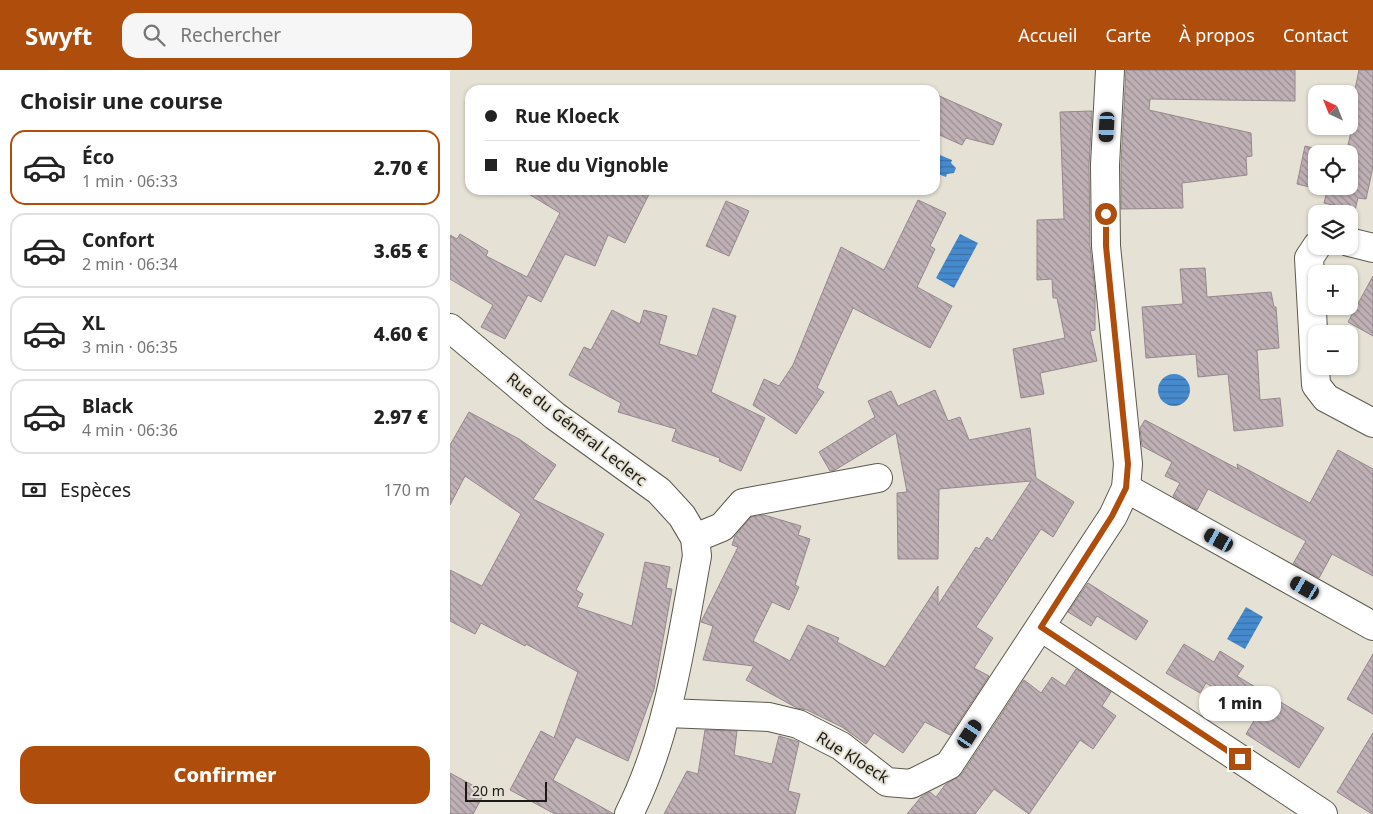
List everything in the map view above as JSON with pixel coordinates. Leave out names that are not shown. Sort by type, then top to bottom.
[{"type":"street","name":"Rue Kloeck","points":[[666,713],[770,716],[798,724],[841,746],[887,782],[911,784],[949,765],[1112,516],[1126,488],[1128,464],[1106,246],[1105,165],[1110,70]]},
{"type":"street","points":[[1358,244],[1373,248]]},
{"type":"street","points":[[1311,255],[1309,258],[1316,385],[1326,398],[1373,423]]},
{"type":"street","name":"Rue du Général Leclerc","points":[[450,328],[555,416],[659,491],[682,516],[695,538],[697,556],[666,713],[639,794],[629,814]]},
{"type":"street","points":[[695,538],[722,527],[743,503],[878,478]]},
{"type":"street","points":[[1126,488],[1373,626]]},
{"type":"street","points":[[1041,627],[1323,814]]},
{"type":"water","points":[[940,155],[952,160],[951,163],[956,168],[954,173],[947,174],[946,177],[940,175]]},
{"type":"water","points":[[960,234],[978,243],[954,288],[936,278]]},
{"type":"water","points":[[1174,374],[1180,375],[1185,379],[1189,384],[1189,396],[1185,401],[1180,405],[1174,406],[1168,405],[1163,401],[1159,396],[1158,390],[1159,384],[1163,379],[1168,375]]},
{"type":"water","points":[[1246,607],[1263,617],[1245,649],[1227,639]]},
{"type":"building","points":[[1126,70],[1295,70],[1295,101],[1150,99],[1149,110],[1251,133],[1252,156],[1246,157],[1247,175],[1182,183],[1183,208],[1121,209],[1121,165]]},
{"type":"building","points":[[1359,70],[1373,70],[1373,167],[1366,199],[1358,198],[1356,205],[1324,203],[1326,195],[1358,195],[1358,145],[1348,145],[1350,135],[1358,135],[1358,85],[1356,85]]},
{"type":"building","points":[[940,96],[1002,124],[993,145],[966,138],[962,145],[940,135]]},
{"type":"building","points":[[1092,111],[1089,165],[1090,246],[1095,292],[1095,330],[1090,331],[1097,361],[1040,373],[1044,394],[1021,398],[1013,349],[1065,338],[1057,298],[1053,298],[1052,279],[1037,280],[1037,220],[1064,219],[1060,112]]},
{"type":"building","points":[[1305,146],[1308,147],[1308,187],[1297,184]]},
{"type":"building","points":[[530,195],[649,195],[625,243],[608,235],[595,266],[565,254],[541,302],[528,295],[505,339],[481,327],[493,305],[450,279],[450,235],[457,239],[460,234],[488,251],[486,256],[527,277],[560,213]]},
{"type":"building","points":[[918,200],[946,213],[930,246],[935,249],[917,287],[952,306],[930,348],[853,308],[817,388],[824,392],[796,434],[753,405],[764,379],[779,386],[793,365],[841,247],[884,270]]},
{"type":"building","points":[[726,201],[749,211],[729,256],[706,246]]},
{"type":"building","points":[[1205,268],[1207,297],[1271,292],[1274,307],[1276,307],[1279,348],[1257,350],[1260,400],[1280,398],[1283,426],[1234,431],[1228,374],[1198,377],[1196,354],[1146,358],[1142,307],[1183,304],[1180,269]]},
{"type":"building","points":[[1373,276],[1373,336],[1358,328],[1358,325],[1348,322],[1352,315],[1358,315],[1358,304]]},
{"type":"building","points":[[713,308],[736,316],[711,392],[765,418],[741,471],[719,461],[720,458],[672,441],[676,429],[618,412],[621,403],[569,375],[584,347],[591,350],[612,310],[640,324],[644,310],[667,316],[659,344],[697,356]]},
{"type":"building","points":[[935,390],[948,421],[960,417],[969,440],[1030,428],[1036,478],[1074,502],[1053,537],[1041,529],[976,627],[993,638],[974,668],[989,676],[950,735],[925,722],[903,753],[874,733],[866,744],[842,727],[807,710],[797,708],[746,680],[754,666],[703,660],[713,626],[701,622],[738,547],[732,545],[735,536],[751,517],[764,515],[801,526],[798,535],[810,539],[795,585],[799,587],[789,610],[772,602],[753,641],[790,661],[808,625],[839,638],[837,642],[885,667],[938,586],[938,605],[976,547],[979,549],[987,537],[992,541],[1031,481],[939,489],[938,559],[898,559],[897,493],[907,492],[896,433],[835,470],[830,471],[819,452],[875,417],[868,401],[891,391],[898,406]]},
{"type":"building","points":[[469,412],[519,439],[556,465],[533,499],[604,534],[576,590],[583,594],[577,607],[632,626],[645,562],[670,567],[666,588],[672,589],[654,689],[628,761],[576,737],[553,780],[614,814],[555,814],[510,790],[541,731],[554,738],[578,672],[526,644],[525,646],[481,623],[475,634],[450,621],[450,570],[482,586],[521,514],[465,476],[450,505],[450,445]]},
{"type":"building","points":[[1145,420],[1238,469],[1237,464],[1310,503],[1338,450],[1373,469],[1373,576],[1332,554],[1319,578],[1293,564],[1306,541],[1208,489],[1197,510],[1173,496],[1180,483],[1165,476],[1172,462],[1142,446],[1140,428]]},
{"type":"building","points":[[1088,583],[1148,621],[1136,640],[1097,616],[1091,626],[1068,612]]},
{"type":"building","points":[[1184,644],[1214,662],[1220,651],[1244,666],[1237,676],[1324,728],[1299,768],[1246,734],[1255,719],[1242,711],[1245,707],[1206,683],[1200,693],[1166,673]]},
{"type":"building","points":[[1373,654],[1373,714],[1347,699]]},
{"type":"building","points":[[1076,669],[1111,692],[1102,706],[1116,716],[1093,749],[1080,740],[1029,814],[994,789],[975,814],[907,814],[921,797],[930,792],[936,797],[945,785],[962,774],[1024,680],[1041,693],[1052,677],[1065,686]]},
{"type":"building","points":[[705,730],[737,731],[734,755],[772,764],[779,736],[799,742],[788,791],[800,794],[795,814],[664,814],[687,771],[698,774]]},
{"type":"building","points":[[1373,733],[1373,814],[1372,814],[1337,792]]},
{"type":"building","points":[[450,773],[485,792],[473,814],[450,814]]},
{"type":"route","points":[[1106,214],[1106,246],[1128,464],[1126,488],[1112,516],[1041,627],[1240,759]]}]
